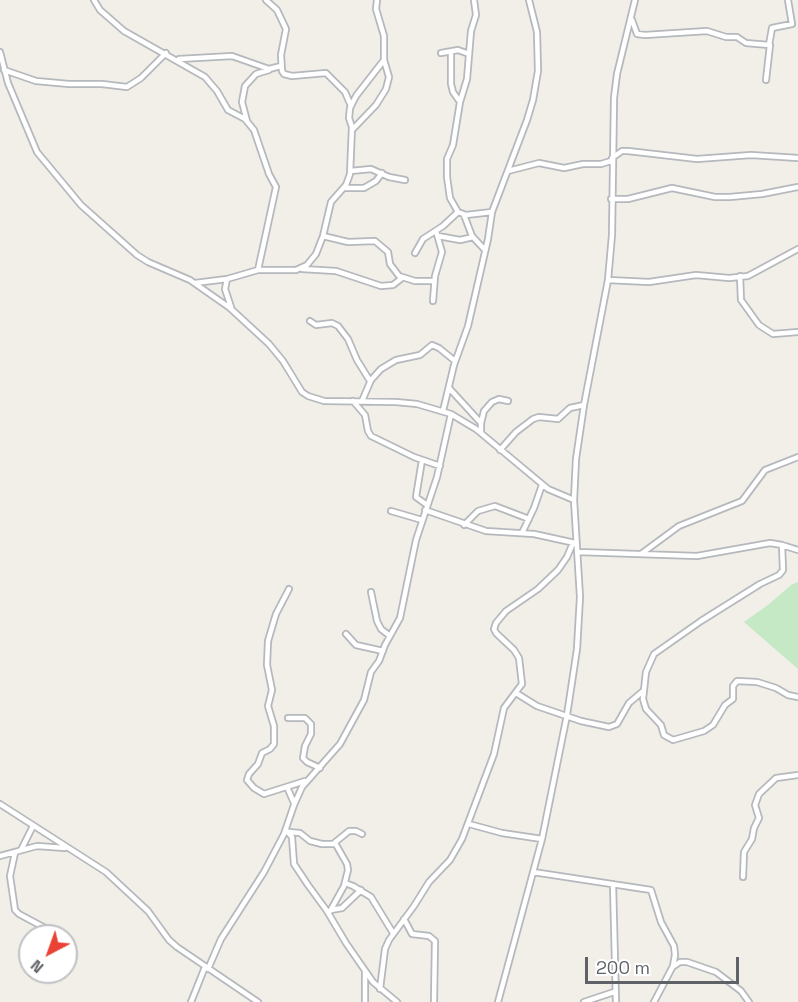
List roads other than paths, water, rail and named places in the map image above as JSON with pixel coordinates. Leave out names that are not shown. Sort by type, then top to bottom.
[{"type":"street","points":[[94,0],[100,10],[124,31],[177,59],[205,77],[228,110],[247,121]]},
{"type":"street","points":[[266,0],[278,10],[286,29],[280,66],[284,74],[324,72],[329,74],[345,92],[351,106]]},
{"type":"street","points":[[352,130],[376,105],[386,89],[388,77],[384,60],[384,36],[376,9],[377,0]]},
{"type":"street","points":[[474,0],[476,13],[471,31],[467,79],[447,166],[450,198],[458,212],[464,215],[492,212]]},
{"type":"street","points":[[442,411],[455,361],[465,339],[486,250],[492,212],[527,120],[538,71],[537,32],[529,0]]},
{"type":"street","points":[[498,1002],[542,839],[567,715],[579,629],[580,597],[574,500],[576,459],[608,280],[612,235],[612,121],[617,74],[635,0]]},
{"type":"street","points":[[766,80],[772,28],[791,25],[788,0]]},
{"type":"street","points":[[631,17],[637,34],[710,32],[726,37],[737,37],[746,43],[770,45]]},
{"type":"street","points":[[441,53],[458,51],[469,54]]},
{"type":"street","points":[[0,52],[8,83],[38,152],[81,205],[137,255],[195,283],[232,310],[269,344],[283,361],[302,392],[324,401],[417,404],[451,414],[481,433],[556,494],[574,500]]},
{"type":"street","points":[[451,52],[452,89],[460,102]]},
{"type":"street","points":[[4,70],[36,81],[127,87],[146,74],[166,53]]},
{"type":"street","points":[[177,59],[220,55],[236,56],[269,69]]},
{"type":"street","points":[[302,269],[316,254],[331,202],[344,188],[351,171],[352,130],[349,113],[351,106],[384,60]]},
{"type":"street","points":[[258,270],[276,187],[255,134],[247,121],[242,102],[245,86],[252,77],[261,71],[280,66]]},
{"type":"street","points":[[508,171],[540,163],[564,168],[583,164],[601,164],[624,151],[697,159],[761,155],[798,158]]},
{"type":"street","points":[[351,171],[365,168],[405,180]]},
{"type":"street","points":[[344,188],[364,188],[376,181],[382,173]]},
{"type":"street","points":[[611,199],[639,197],[667,188],[730,197],[798,187]]},
{"type":"street","points":[[416,253],[423,239],[437,234],[458,212]]},
{"type":"street","points":[[464,215],[473,237],[486,250]]},
{"type":"street","points":[[437,234],[460,240],[473,237]]},
{"type":"street","points":[[433,302],[434,281],[442,252],[437,234]]},
{"type":"street","points":[[323,236],[348,242],[375,242],[388,252],[393,270],[402,278],[434,281]]},
{"type":"street","points":[[608,280],[649,282],[696,275],[729,278],[754,274],[798,249]]},
{"type":"street","points":[[195,283],[227,279],[258,270],[336,271],[381,286],[393,285],[402,278]]},
{"type":"street","points":[[740,276],[741,300],[759,326],[773,334],[798,332]]},
{"type":"street","points":[[227,279],[225,289],[232,310]]},
{"type":"street","points":[[310,321],[318,326],[332,323],[338,326],[348,339],[370,381]]},
{"type":"street","points":[[362,401],[370,381],[388,364],[420,355],[431,345],[439,348],[455,361]]},
{"type":"street","points":[[448,387],[481,423]]},
{"type":"street","points":[[481,433],[484,411],[492,402],[499,399],[508,401]]},
{"type":"street","points":[[353,401],[365,415],[370,436],[386,445],[440,466]]},
{"type":"street","points":[[500,450],[516,432],[533,419],[544,417],[558,419],[568,410],[584,405]]},
{"type":"street","points":[[191,1002],[222,939],[287,831],[294,803],[308,780],[339,744],[363,700],[370,675],[400,618],[422,520],[440,466],[451,414]]},
{"type":"street","points":[[641,554],[679,526],[741,501],[765,470],[798,457]]},
{"type":"street","points":[[422,460],[416,496],[426,508],[464,525],[495,532],[522,533],[575,543]]},
{"type":"street","points":[[522,533],[542,484]]},
{"type":"street","points":[[464,525],[478,511],[495,506],[529,519]]},
{"type":"street","points":[[391,511],[422,520]]},
{"type":"street","points":[[380,989],[385,949],[393,933],[429,882],[450,860],[462,839],[494,754],[504,708],[522,684],[520,664],[514,650],[496,633],[494,629],[496,623],[506,611],[525,599],[550,578],[575,543]]},
{"type":"street","points":[[578,552],[697,556],[770,543],[798,550]]},
{"type":"street","points":[[782,545],[782,572],[701,621],[659,650],[650,662],[642,692],[646,709],[661,725],[664,735],[673,740],[704,731],[713,725],[725,705],[733,699],[733,686],[737,681],[757,682],[798,697]]},
{"type":"street","points":[[289,589],[276,614],[268,641],[267,664],[272,690],[268,705],[274,726],[274,744],[262,753],[260,762],[249,774],[247,780],[256,790],[264,794],[308,780]]},
{"type":"street","points":[[371,592],[377,621],[381,629],[390,636]]},
{"type":"street","points":[[346,634],[356,645],[383,651]]},
{"type":"street","points":[[516,693],[537,706],[594,724],[614,726],[629,703],[642,692]]},
{"type":"street","points":[[636,698],[643,699]]},
{"type":"street","points":[[288,718],[305,718],[311,723],[311,734],[305,746],[303,758],[320,768]]},
{"type":"street","points":[[743,877],[744,852],[752,839],[759,818],[756,805],[759,794],[776,778],[798,775]]},
{"type":"street","points":[[287,787],[294,803]]},
{"type":"street","points":[[0,804],[115,879],[155,919],[169,940],[258,1002]]},
{"type":"street","points":[[469,824],[502,833],[542,839]]},
{"type":"street","points":[[33,826],[18,851],[10,876],[15,910],[38,924]]},
{"type":"street","points":[[287,831],[300,833],[317,844],[335,843],[350,831],[362,834]]},
{"type":"street","points":[[287,831],[294,848],[294,864],[330,912],[365,971],[380,989],[397,1002]]},
{"type":"street","points":[[330,912],[345,883],[348,870],[335,843]]},
{"type":"street","points":[[0,855],[37,846],[67,848]]},
{"type":"street","points":[[533,872],[651,890],[661,922],[674,945],[675,955],[673,966],[654,1002]]},
{"type":"street","points":[[345,883],[361,890],[376,902],[393,933]]},
{"type":"street","points":[[613,884],[616,1002]]},
{"type":"street","points":[[330,912],[342,908],[361,890]]},
{"type":"street","points":[[404,919],[412,934],[429,936],[435,941],[434,1002]]},
{"type":"street","points":[[673,966],[680,962],[687,962],[716,972],[741,991],[749,1002]]},
{"type":"street","points":[[365,971],[365,1002]]},
{"type":"street","points":[[584,1002],[614,992]]}]
